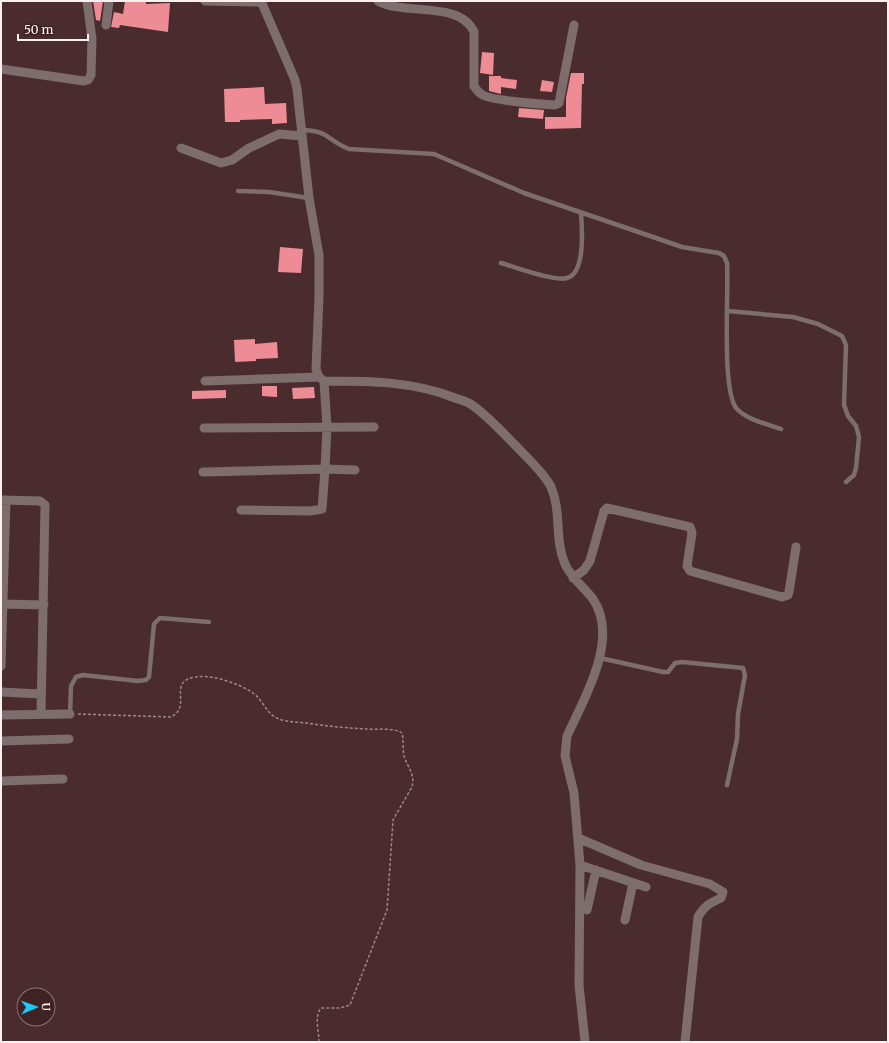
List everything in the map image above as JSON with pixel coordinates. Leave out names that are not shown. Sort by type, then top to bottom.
[{"type":"street","points":[[1,69],[84,81],[88,80],[91,75],[92,39],[86,1]]},
{"type":"street","points":[[106,25],[109,1]]},
{"type":"street","points":[[205,1],[261,2],[295,80],[309,198],[319,255],[316,369],[322,379],[327,427],[326,469],[322,509],[310,511],[241,510]]},
{"type":"street","points":[[378,1],[393,6],[454,14],[465,19],[471,24],[474,32],[474,86],[481,94],[490,97],[541,104],[555,105],[559,103],[574,24]]},
{"type":"street","points":[[181,148],[221,163],[232,160],[249,148],[279,134],[302,133]]},
{"type":"street","points":[[205,381],[322,379],[387,382],[443,393],[470,404],[495,424],[550,486],[557,504],[560,547],[565,564],[574,578],[593,600],[599,613],[602,642],[596,673],[567,736],[565,745],[567,768],[574,793],[580,865],[579,985],[585,1042]]},
{"type":"street","points":[[204,428],[374,426]]},
{"type":"street","points":[[203,472],[326,469],[355,470]]},
{"type":"street","points":[[1,666],[4,604],[3,500],[40,501],[45,505],[41,714]]},
{"type":"street","points":[[574,578],[584,570],[590,561],[604,511],[607,508],[690,527],[692,532],[687,566],[690,571],[782,597],[788,595],[789,592],[796,547]]},
{"type":"street","points":[[4,604],[44,606]]},
{"type":"street","points":[[1,692],[41,694]]},
{"type":"street","points":[[1,715],[70,714]]},
{"type":"street","points":[[1,741],[69,739]]},
{"type":"street","points":[[1,781],[63,778]]},
{"type":"street","points":[[578,838],[641,865],[710,884],[723,892],[721,898],[708,903],[702,908],[698,917],[685,1042]]},
{"type":"street","points":[[580,865],[646,887]]},
{"type":"street","points":[[587,910],[596,870]]},
{"type":"street","points":[[625,920],[633,882]]},
{"type":"lane","points":[[302,133],[322,132],[349,149],[434,154],[524,193],[682,247],[719,253],[724,256],[727,263],[728,357],[733,403],[741,413],[781,429]]},
{"type":"lane","points":[[238,191],[269,192],[309,198]]},
{"type":"lane","points":[[501,263],[556,278],[569,278],[574,274],[579,264],[583,245],[581,212]]},
{"type":"lane","points":[[728,311],[804,319],[842,336],[846,351],[844,405],[848,416],[856,426],[859,437],[854,476],[846,482]]},
{"type":"lane","points":[[70,714],[71,686],[76,677],[83,675],[138,681],[146,680],[149,677],[154,624],[156,620],[160,618],[209,622]]},
{"type":"lane","points":[[600,658],[662,672],[668,672],[675,664],[682,662],[743,668],[745,675],[738,714],[737,739],[726,786]]},
{"type":"path","points":[[70,714],[171,717],[179,711],[181,706],[180,690],[182,682],[187,679],[206,676],[226,680],[253,693],[267,711],[279,719],[349,728],[395,730],[402,733],[405,759],[410,767],[413,781],[412,787],[392,820],[387,910],[350,1005],[340,1008],[321,1008],[319,1011],[317,1016],[319,1042]]},
{"type":"building","points":[[93,1],[103,1],[100,21],[96,20]]},
{"type":"building","points":[[125,1],[146,2],[146,4],[170,3],[168,32],[120,25],[119,28],[111,27],[114,12],[123,14]]},
{"type":"building","points":[[482,52],[494,53],[493,75],[480,73]]},
{"type":"building","points":[[571,73],[584,73],[584,84],[582,84],[581,128],[545,129],[545,117],[566,117],[566,98]]},
{"type":"building","points":[[489,76],[501,76],[501,78],[517,80],[516,89],[501,87],[501,94],[489,91]]},
{"type":"building","points":[[542,80],[554,82],[552,92],[540,91]]},
{"type":"building","points":[[264,87],[265,104],[286,103],[287,123],[272,124],[272,119],[225,122],[224,89]]},
{"type":"building","points":[[519,108],[544,110],[543,119],[518,117]]},
{"type":"building","points":[[280,247],[303,249],[301,273],[278,272]]},
{"type":"building","points":[[255,339],[255,344],[277,342],[278,358],[235,362],[234,340]]},
{"type":"building","points":[[262,386],[277,386],[277,397],[262,396]]},
{"type":"building","points":[[314,387],[315,398],[293,399],[292,388]]},
{"type":"building","points":[[226,390],[226,398],[192,399],[192,391]]}]
